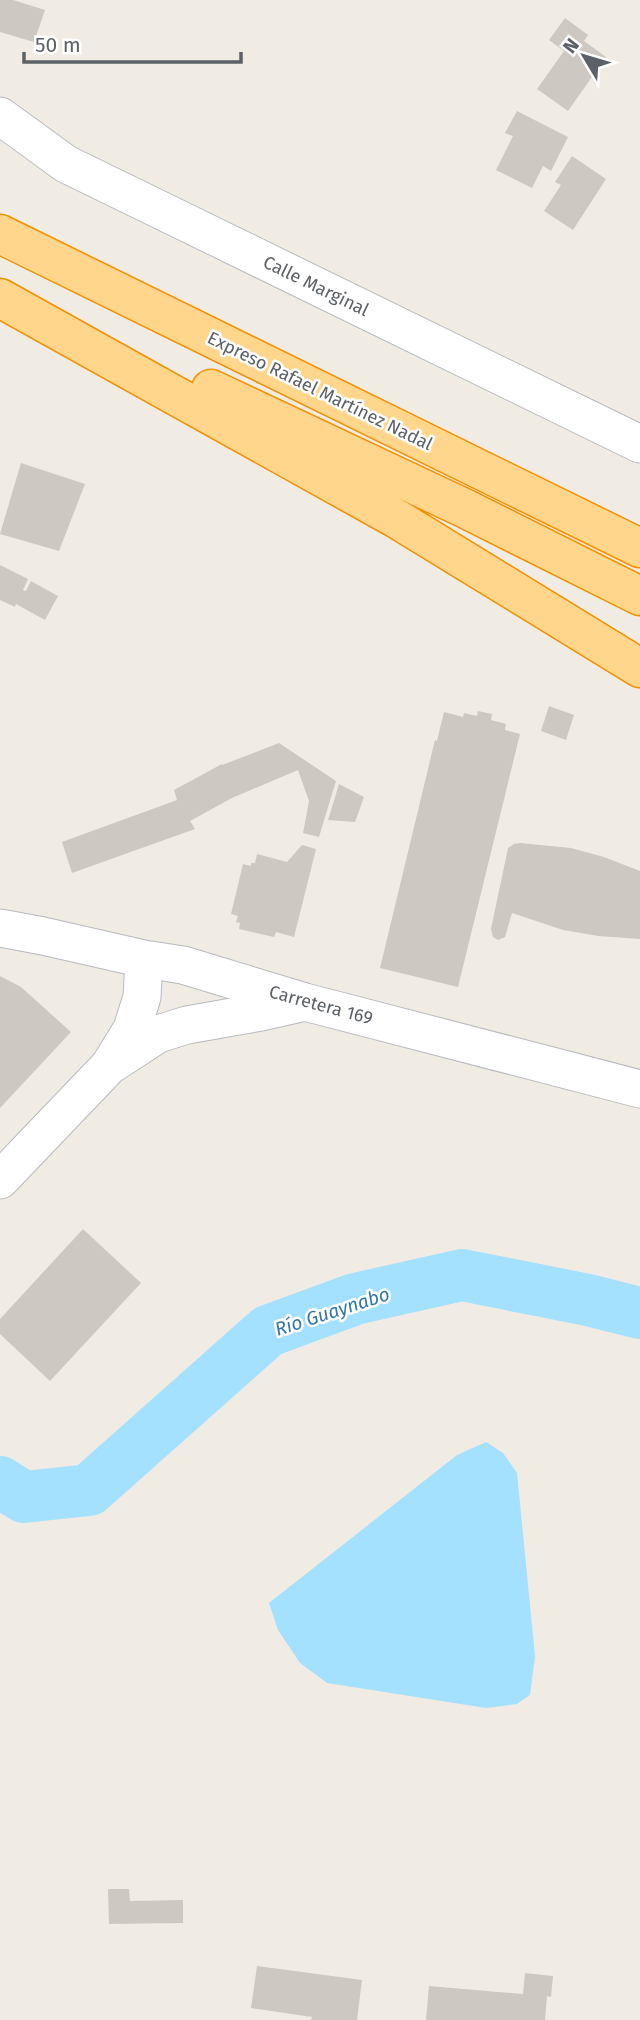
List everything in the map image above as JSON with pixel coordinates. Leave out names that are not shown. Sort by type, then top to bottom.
[{"type":"highway","name":"Expreso Rafael Martínez Nadal","points":[[0,234],[640,548]]},
{"type":"highway","points":[[0,289],[464,508],[640,596]]},
{"type":"highway","points":[[0,298],[397,519],[640,668]]},
{"type":"street","name":"Calle Marginal","points":[[0,116],[66,164],[640,444]]},
{"type":"street","name":"Carretera 169","points":[[0,928],[183,965],[305,1002],[640,1089]]},
{"type":"street","points":[[0,1180],[109,1066],[132,1029],[142,997],[144,959]]},
{"type":"street","points":[[109,1066],[158,1034],[187,1025],[305,1002]]},
{"type":"water","points":[[486,1442],[503,1453],[517,1473],[535,1656],[530,1695],[517,1704],[486,1708],[327,1683],[300,1663],[278,1630],[269,1603],[457,1455]]},
{"type":"building","points":[[0,0],[13,0],[45,10],[34,42],[0,32]]},
{"type":"building","points":[[565,18],[588,35],[584,41],[606,57],[568,111],[537,89],[564,51],[549,40]]},
{"type":"building","points":[[517,111],[568,137],[551,171],[543,166],[532,188],[496,170],[513,136],[505,133]]},
{"type":"building","points":[[572,156],[606,179],[573,230],[544,211],[561,185],[555,182]]},
{"type":"building","points":[[21,463],[85,484],[59,551],[0,534]]},
{"type":"building","points":[[0,565],[28,579],[23,590],[26,591],[31,581],[58,596],[45,620],[16,604],[15,607],[0,600]]},
{"type":"building","points":[[549,706],[574,715],[566,740],[541,731]]},
{"type":"building","points":[[478,711],[492,714],[491,720],[506,724],[505,730],[520,734],[458,987],[380,968],[444,712],[463,717],[464,713],[477,716]]},
{"type":"building","points":[[279,743],[336,781],[319,837],[303,833],[309,801],[298,770],[232,798],[190,821],[195,829],[72,873],[62,842],[177,800],[174,790],[222,764]]},
{"type":"building","points":[[339,784],[364,797],[355,822],[328,820]]},
{"type":"building","points":[[520,843],[571,848],[640,871],[640,939],[563,930],[512,913],[505,937],[498,940],[493,937],[491,929],[508,848]]},
{"type":"building","points":[[302,845],[316,849],[294,937],[276,932],[274,937],[239,929],[240,923],[236,922],[238,916],[231,914],[243,864],[251,866],[251,863],[255,863],[257,854],[287,862]]},
{"type":"building","points":[[0,976],[21,987],[71,1032],[0,1108]]},
{"type":"building","points":[[83,1229],[141,1283],[50,1381],[0,1334],[0,1319]]},
{"type":"building","points":[[108,1889],[129,1889],[130,1901],[183,1900],[183,1923],[109,1924]]},
{"type":"building","points":[[257,1966],[362,1980],[357,2020],[311,2020],[312,2017],[251,2008]]},
{"type":"building","points":[[525,1973],[553,1976],[551,1997],[547,1996],[545,2020],[426,2020],[429,1986],[523,1994]]},
{"type":"waterway","name":"Río Guaynabo","points":[[0,1482],[24,1497],[89,1490],[268,1331],[355,1299],[462,1275],[640,1313]]}]
